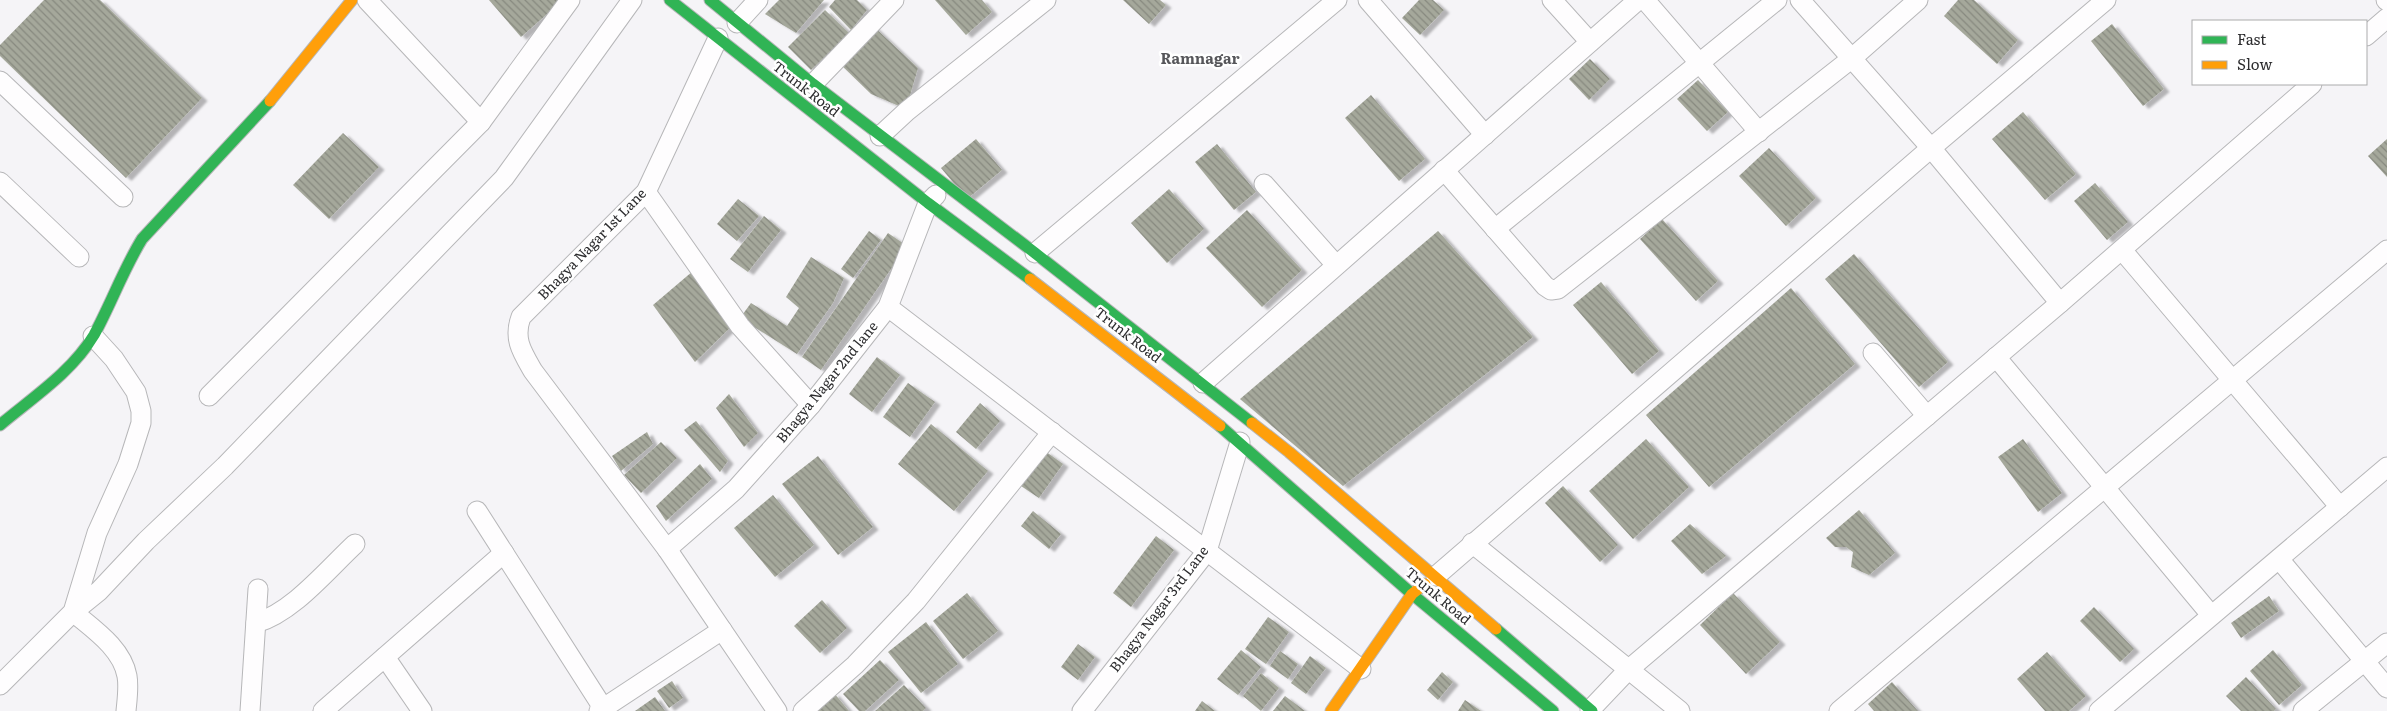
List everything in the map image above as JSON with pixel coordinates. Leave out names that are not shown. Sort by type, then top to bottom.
[{"type":"main road","points":[[0,425],[64,372],[92,336],[126,265],[142,238],[211,167],[289,80],[352,0]]},
{"type":"main road","name":"Trunk Road","points":[[670,0],[928,203],[1013,266],[1240,442],[1412,594],[1552,711]]},
{"type":"main road","points":[[710,0],[812,84],[1035,253],[1290,452],[1591,710]]},
{"type":"main road","points":[[1331,711],[1412,594],[1436,576]]},
{"type":"street","points":[[367,0],[481,122]]},
{"type":"street","points":[[208,396],[481,122],[570,0]]},
{"type":"street","points":[[0,685],[73,612],[99,592],[146,541],[225,466],[504,178],[632,0]]},
{"type":"street","points":[[737,23],[758,0]]},
{"type":"street","points":[[812,84],[894,0]]},
{"type":"street","points":[[880,136],[907,111],[1046,0]]},
{"type":"street","points":[[1035,253],[1337,0]]},
{"type":"street","points":[[1368,0],[1485,134]]},
{"type":"street","points":[[1552,0],[1590,42]]},
{"type":"street","points":[[1203,383],[1638,0]]},
{"type":"street","points":[[1645,0],[1759,132]]},
{"type":"street","points":[[1496,229],[1777,0]]},
{"type":"street","points":[[1800,0],[1930,148],[2060,303]]},
{"type":"street","points":[[1444,170],[1545,286],[1551,290],[1558,289],[1851,59],[1918,0]]},
{"type":"street","points":[[1436,576],[1930,148],[2106,0]]},
{"type":"street","points":[[2367,35],[2387,18]]},
{"type":"street","name":"Bhagya Nagar 1st Lane","points":[[667,549],[533,371],[521,350],[517,338],[517,327],[521,317],[646,192],[718,38]]},
{"type":"street","points":[[0,81],[123,197]]},
{"type":"street","points":[[1591,710],[1628,670],[2122,250],[2311,85]]},
{"type":"street","points":[[0,182],[79,257]]},
{"type":"street","name":"Bhagya Nagar 2nd lane","points":[[667,549],[736,489],[811,406],[888,307],[928,203],[945,184]]},
{"type":"street","points":[[1264,184],[1336,266]]},
{"type":"street","points":[[646,192],[740,326],[811,406]]},
{"type":"street","points":[[2122,250],[2340,507]]},
{"type":"street","points":[[1839,711],[2387,250]]},
{"type":"street","points":[[888,307],[1361,669]]},
{"type":"street","points":[[73,612],[97,533],[128,464],[141,423],[141,411],[136,392],[114,359],[92,336]]},
{"type":"street","points":[[1873,353],[1927,416]]},
{"type":"street","points":[[1996,357],[2211,615]]},
{"type":"street","points":[[803,711],[855,665],[916,601],[1052,432]]},
{"type":"street","name":"Bhagya Nagar 3rd Lane","points":[[1082,711],[1207,551],[1240,442]]},
{"type":"street","points":[[2099,711],[2387,466]]},
{"type":"street","points":[[477,511],[603,710],[722,630]]},
{"type":"street","points":[[256,624],[272,618],[286,609],[355,544]]},
{"type":"street","points":[[1472,544],[1680,711]]},
{"type":"street","points":[[667,549],[776,711]]},
{"type":"street","points":[[323,711],[504,553]]},
{"type":"street","points":[[2279,559],[2387,688]]},
{"type":"street","points":[[250,711],[258,588]]},
{"type":"street","points":[[73,612],[102,636],[121,660],[128,677],[126,711]]},
{"type":"street","points":[[2303,711],[2387,643]]},
{"type":"street","points":[[385,657],[422,711]]},
{"type":"building","points":[[44,0],[100,0],[202,98],[126,178],[0,56],[0,45]]},
{"type":"building","points":[[489,0],[563,0],[521,37]]},
{"type":"building","points":[[779,0],[824,0],[796,33],[765,14]]},
{"type":"building","points":[[835,0],[857,0],[867,10],[851,30],[829,7]]},
{"type":"building","points":[[935,0],[982,0],[992,12],[966,35]]},
{"type":"building","points":[[1123,0],[1160,0],[1166,5],[1149,24]]},
{"type":"building","points":[[1419,0],[1433,0],[1444,10],[1420,35],[1402,18]]},
{"type":"building","points":[[1958,0],[1974,0],[2018,40],[1997,64],[1944,16]]},
{"type":"building","points":[[825,10],[849,33],[811,70],[788,47]]},
{"type":"building","points":[[871,24],[918,68],[906,109],[871,94],[837,61]]},
{"type":"building","points":[[2112,24],[2164,89],[2143,106],[2091,41]]},
{"type":"building","points":[[1590,59],[1610,79],[1589,100],[1569,79]]},
{"type":"building","points":[[1698,80],[1728,112],[1707,131],[1677,99]]},
{"type":"building","points":[[1371,95],[1425,159],[1399,181],[1345,118]]},
{"type":"building","points":[[2023,112],[2076,174],[2045,200],[1992,139]]},
{"type":"building","points":[[343,133],[379,167],[329,219],[293,185]]},
{"type":"building","points":[[976,139],[1002,170],[967,199],[941,168]]},
{"type":"building","points":[[2387,139],[2387,177],[2368,156]]},
{"type":"building","points":[[1217,144],[1256,192],[1234,210],[1195,162]]},
{"type":"building","points":[[1769,148],[1816,198],[1786,226],[1739,176]]},
{"type":"building","points":[[2095,183],[2128,222],[2107,240],[2074,201]]},
{"type":"building","points":[[1169,189],[1204,229],[1167,263],[1131,223]]},
{"type":"building","points":[[738,199],[759,216],[737,241],[717,224]]},
{"type":"building","points":[[1247,210],[1302,270],[1262,307],[1206,248]]},
{"type":"building","points":[[764,216],[781,230],[748,272],[730,259]]},
{"type":"building","points":[[1662,219],[1718,281],[1696,301],[1640,239]]},
{"type":"building","points":[[869,231],[881,240],[853,278],[841,269]]},
{"type":"building","points":[[1438,231],[1533,337],[1343,486],[1240,399]]},
{"type":"building","points":[[888,233],[907,246],[821,370],[802,357]]},
{"type":"building","points":[[1854,254],[1948,362],[1919,387],[1825,279]]},
{"type":"building","points":[[811,257],[844,278],[833,303],[797,354],[740,318],[751,303],[787,326],[799,308],[786,297]]},
{"type":"building","points":[[693,271],[732,326],[695,362],[653,305]]},
{"type":"building","points":[[1601,282],[1659,351],[1632,374],[1573,305]]},
{"type":"building","points":[[1791,288],[1855,364],[1709,487],[1646,415]]},
{"type":"building","points":[[877,357],[900,375],[872,412],[849,394]]},
{"type":"building","points":[[908,383],[935,402],[910,437],[883,417]]},
{"type":"building","points":[[729,394],[758,433],[744,447],[716,408]]},
{"type":"building","points":[[980,403],[1000,421],[976,449],[956,432]]},
{"type":"building","points":[[696,421],[728,461],[720,472],[684,430]]},
{"type":"building","points":[[931,424],[988,471],[954,511],[898,464]]},
{"type":"building","points":[[647,432],[653,444],[621,471],[612,456]]},
{"type":"building","points":[[1646,439],[1689,487],[1633,539],[1589,491]]},
{"type":"building","points":[[2023,439],[2062,493],[2038,512],[1998,457]]},
{"type":"building","points":[[661,442],[677,458],[641,493],[624,475]]},
{"type":"building","points":[[1045,451],[1063,464],[1039,498],[1021,486]]},
{"type":"building","points":[[818,456],[873,527],[838,555],[782,484]]},
{"type":"building","points":[[700,464],[712,479],[666,521],[656,506]]},
{"type":"building","points":[[1563,486],[1618,545],[1600,562],[1545,503]]},
{"type":"building","points":[[773,495],[814,545],[775,577],[734,528]]},
{"type":"building","points":[[1859,510],[1895,553],[1869,575],[1851,567],[1853,552],[1846,547],[1835,547],[1826,538]]},
{"type":"building","points":[[1033,511],[1061,534],[1049,549],[1021,526]]},
{"type":"building","points":[[1690,524],[1726,556],[1702,574],[1671,541]]},
{"type":"building","points":[[1156,536],[1174,550],[1131,607],[1113,593]]},
{"type":"building","points":[[967,593],[998,631],[963,659],[933,621]]},
{"type":"building","points":[[1733,593],[1780,642],[1746,674],[1700,625]]},
{"type":"building","points":[[2269,596],[2279,611],[2241,638],[2231,623]]},
{"type":"building","points":[[822,600],[847,628],[820,653],[794,626]]},
{"type":"building","points":[[2094,607],[2134,649],[2120,662],[2080,621]]},
{"type":"building","points":[[1268,617],[1289,632],[1266,664],[1245,649]]},
{"type":"building","points":[[926,622],[958,664],[921,693],[888,652]]},
{"type":"building","points":[[1078,644],[1095,657],[1078,680],[1061,667]]},
{"type":"building","points":[[1241,650],[1261,667],[1238,695],[1217,679]]},
{"type":"building","points":[[2273,650],[2302,685],[2279,705],[2250,671]]},
{"type":"building","points":[[1280,651],[1298,664],[1288,679],[1270,666]]},
{"type":"building","points":[[2047,652],[2086,696],[2069,711],[2045,711],[2017,679]]},
{"type":"building","points":[[1310,656],[1326,668],[1306,694],[1291,683]]},
{"type":"building","points":[[880,660],[899,680],[865,711],[859,711],[843,694]]},
{"type":"building","points":[[1442,672],[1453,682],[1438,700],[1427,690]]},
{"type":"building","points":[[1261,673],[1279,688],[1261,711],[1243,696]]},
{"type":"building","points":[[2246,677],[2276,709],[2274,711],[2241,711],[2226,696]]},
{"type":"building","points":[[672,681],[683,698],[669,708],[657,691]]},
{"type":"building","points":[[1892,682],[1918,711],[1874,711],[1868,704]]},
{"type":"building","points":[[904,685],[926,708],[923,711],[875,711]]},
{"type":"building","points":[[834,693],[849,711],[813,711]]},
{"type":"building","points":[[1285,696],[1305,711],[1273,711]]},
{"type":"building","points":[[655,697],[665,711],[635,711]]},
{"type":"building","points":[[1465,700],[1481,711],[1458,711]]},
{"type":"building","points":[[1202,701],[1215,711],[1195,711]]},
{"type":"traffic: fast","points":[[670,0],[928,203],[1030,279]]},
{"type":"traffic: fast","points":[[710,0],[813,84],[1035,253],[1252,423]]},
{"type":"traffic: fast","points":[[0,425],[51,384],[75,361],[94,335],[142,239],[270,101]]},
{"type":"traffic: fast","points":[[1220,426],[1412,594],[1553,711]]},
{"type":"traffic: fast","points":[[1496,629],[1592,711]]},
{"type":"traffic: slow","points":[[270,101],[352,0]]},
{"type":"traffic: slow","points":[[1030,279],[1220,426]]},
{"type":"traffic: slow","points":[[1252,423],[1289,452],[1496,629]]},
{"type":"traffic: slow","points":[[1331,711],[1412,594],[1425,584]]},
{"type":"district","name":"Ramnagar","points":[[1200,59]]}]
